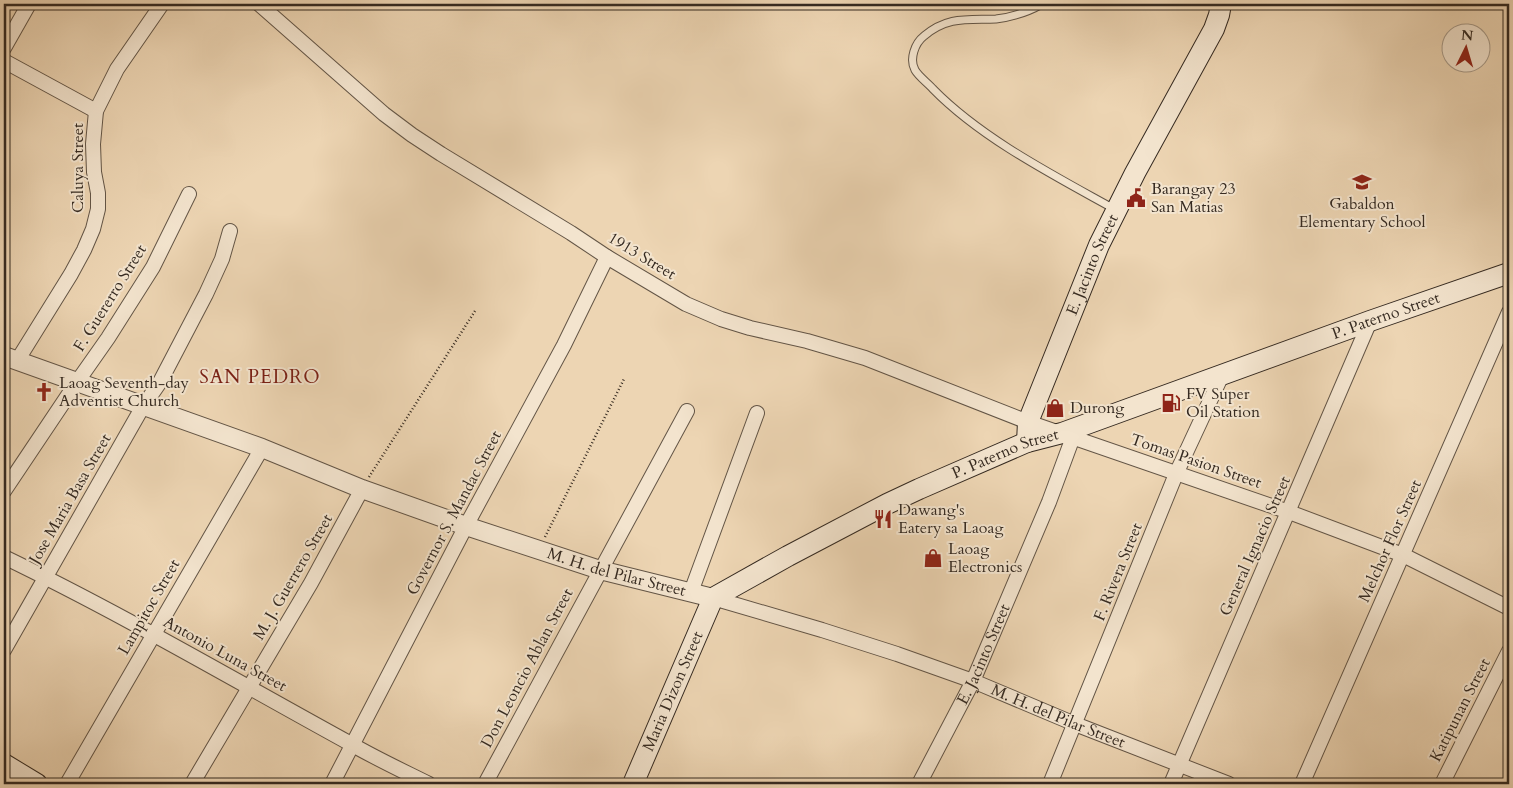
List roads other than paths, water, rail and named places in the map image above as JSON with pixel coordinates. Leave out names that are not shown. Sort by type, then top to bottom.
[{"type":"main road","name":"E. Jacinto Street","points":[[1027,442],[1028,422],[1099,245],[1135,173],[1214,29],[1220,9]]},
{"type":"main road","name":"P. Paterno Street","points":[[713,598],[886,504],[1027,442],[1068,435],[1222,375],[1509,273]]},
{"type":"main road","name":"Maria Dizon Street","points":[[634,784],[713,598]]},
{"type":"main road","points":[[4,764],[38,784]]},
{"type":"street","points":[[4,48],[29,4]]},
{"type":"street","name":"Caluya Street","points":[[10,358],[84,250],[97,217],[98,209],[93,144],[96,111],[117,69],[162,4]]},
{"type":"street","name":"1913 Street","points":[[259,4],[384,114],[412,135],[686,304],[720,319],[808,341],[865,358],[1028,422],[1068,435]]},
{"type":"street","points":[[4,61],[96,111]]},
{"type":"street","name":"F. Guererro Street","points":[[4,490],[108,338],[153,267],[189,194]]},
{"type":"street","name":"Jose Maria Basa Street","points":[[4,650],[144,405],[160,382],[206,294],[222,258],[230,231]]},
{"type":"street","name":"Governor S. Mandac Street","points":[[332,784],[466,526],[564,345],[607,257]]},
{"type":"street","name":"Melchor Flor Street","points":[[1302,784],[1509,312]]},
{"type":"street","name":"General Ignacio Street","points":[[1171,784],[1370,321]]},
{"type":"street","name":"M. H. del Pilar Street","points":[[10,358],[262,448],[362,489],[466,526],[600,570],[713,598],[841,636],[973,681],[1229,784]]},
{"type":"street","name":"F. Rivera Street","points":[[1050,784],[1176,474],[1222,375]]},
{"type":"street","name":"Don Leoncio Ablan Street","points":[[485,784],[687,411]]},
{"type":"street","points":[[691,592],[757,413]]},
{"type":"street","name":"Tomas Pasion Street","points":[[1068,435],[1289,512],[1402,555],[1509,608]]},
{"type":"street","name":"E. Jacinto Street","points":[[919,784],[973,681],[1049,502],[1068,435]]},
{"type":"street","name":"Lampitoc Street","points":[[68,784],[262,448]]},
{"type":"street","name":"M. J. Guerrero Street","points":[[192,784],[311,583],[362,489]]},
{"type":"street","name":"Antonio Luna Street","points":[[4,557],[154,634],[353,745],[429,784]]},
{"type":"street","name":"Katipunan Street","points":[[1442,784],[1509,650]]},
{"type":"lane","points":[[1042,4],[1013,16],[959,19],[934,28],[915,46],[913,57],[914,69],[942,98],[979,129],[1116,210]]},
{"type":"place","name":"Gabaldon Elementary School","points":[[1362,182]]},
{"type":"place","name":"Barangay 23 San Matias","points":[[1136,198]]},
{"type":"place","name":"Laoag Seventh-day Adventist Church","points":[[44,392]]},
{"type":"place","name":"FV Super Oil Station","points":[[1171,403]]},
{"type":"place","name":"Durong","points":[[1055,408]]},
{"type":"place","name":"Dawang's Eatery sa Laoag","points":[[883,519]]},
{"type":"place","name":"Laoag Electronics","points":[[933,558]]},
{"type":"district","name":"SAN PEDRO","points":[[260,377]]}]
